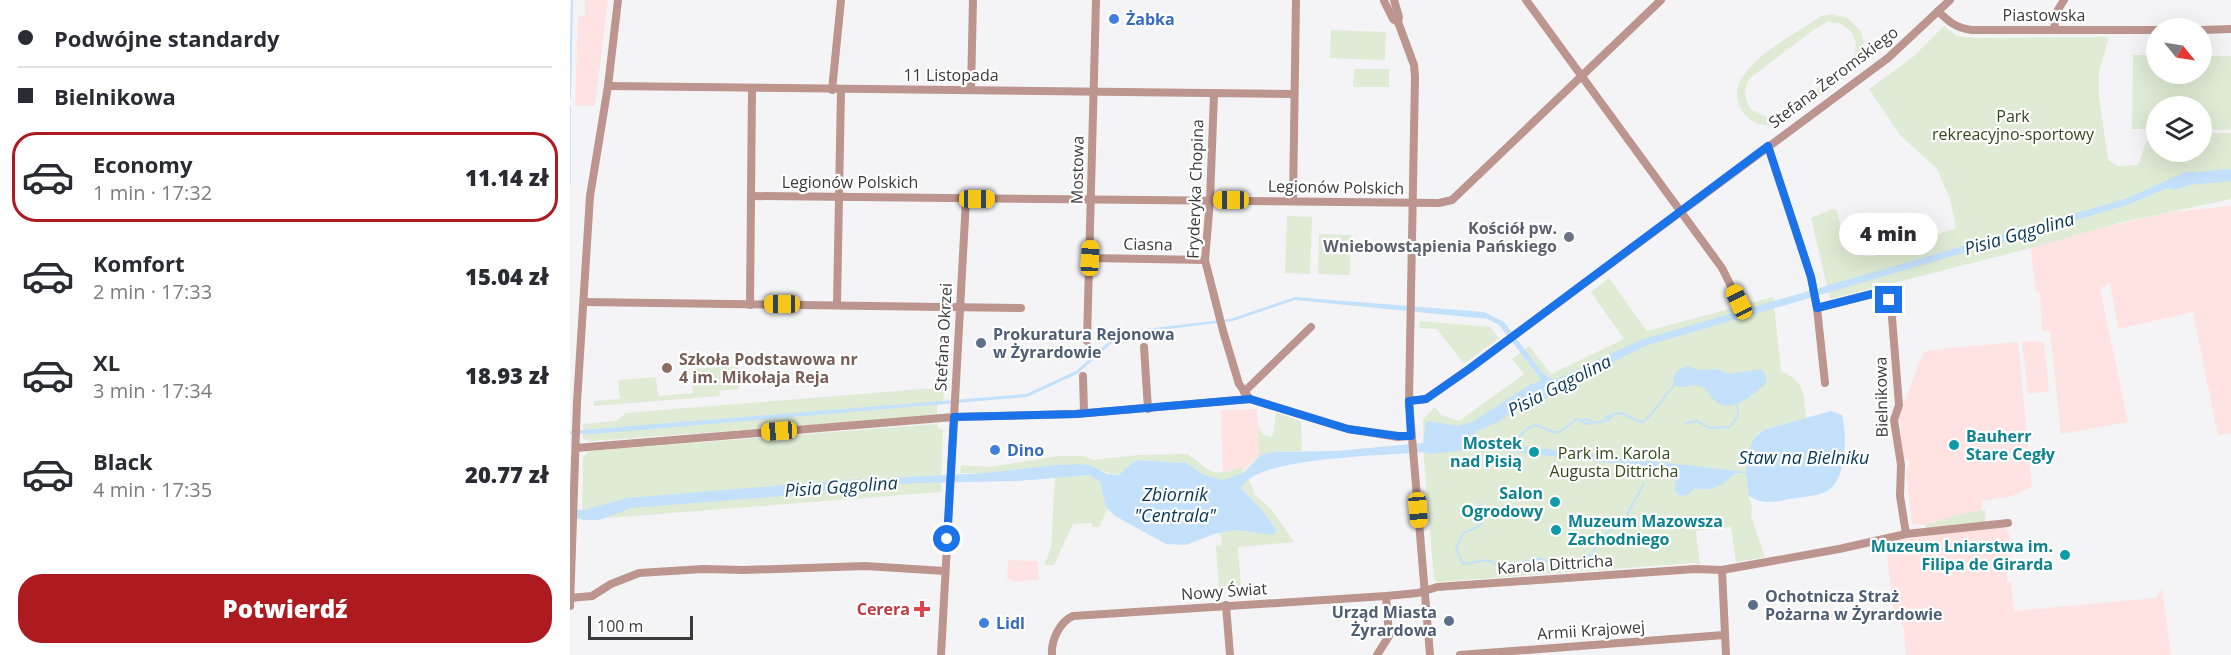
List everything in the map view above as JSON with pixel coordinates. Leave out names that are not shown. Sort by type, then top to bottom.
[{"type":"street","points":[[570,606],[576,445],[574,425],[591,189],[608,86],[618,0]]},
{"type":"street","points":[[837,304],[836,90],[841,0]]},
{"type":"street","points":[[971,90],[974,0]]},
{"type":"street","name":"Mostowa","points":[[1087,341],[1096,0]]},
{"type":"street","points":[[1293,201],[1296,0]]},
{"type":"street","points":[[1398,22],[1392,17],[1383,0],[1393,0],[1399,17],[1398,22],[1414,65],[1415,77],[1409,401],[1430,655]]},
{"type":"street","points":[[1527,0],[1722,268],[1739,302]]},
{"type":"street","name":"Legionów Polskich","points":[[751,196],[916,197],[966,200],[1439,203],[1452,200],[1661,0]]},
{"type":"street","name":"Stefana Żeromskiego","points":[[1409,401],[1423,399],[1433,394],[1681,212],[1888,58],[1950,0]]},
{"type":"street","points":[[2054,30],[2056,12],[2064,0]]},
{"type":"street","name":"Piastowska","points":[[1938,11],[1960,29],[2146,30]]},
{"type":"street","points":[[2212,30],[2231,29]]},
{"type":"street","name":"11 Listopada","points":[[608,86],[1294,94]]},
{"type":"street","points":[[750,304],[752,88]]},
{"type":"street","name":"Fryderyka Chopina","points":[[1214,94],[1205,260],[1232,364],[1247,396]]},
{"type":"street","points":[[1768,146],[1812,283],[1825,383]]},
{"type":"street","name":"Stefana Okrzei","points":[[941,655],[966,200]]},
{"type":"street","name":"Ciasna","points":[[1090,258],[1205,260]]},
{"type":"street","name":"Bielnikowa","points":[[1816,305],[1876,293],[1885,296],[1891,305],[1899,405],[1894,420],[1900,465],[1900,496],[1906,534]]},
{"type":"street","points":[[584,302],[1021,308]]},
{"type":"street","points":[[1247,396],[1311,327]]},
{"type":"street","points":[[1144,347],[1148,409]]},
{"type":"street","points":[[1083,376],[1084,413]]},
{"type":"street","points":[[576,445],[954,413],[1084,413],[1148,409],[1247,396],[1348,429],[1411,438]]},
{"type":"street","name":"Karola Dittricha","points":[[1425,591],[1437,587],[1683,570],[1722,570],[1839,549],[1906,534],[2008,523]]},
{"type":"street","points":[[570,598],[592,596],[612,584],[639,573],[703,569],[865,566],[945,571]]},
{"type":"street","points":[[1722,570],[1726,655]]},
{"type":"street","name":"Nowy Świat","points":[[1052,655],[1053,640],[1071,616],[1386,596],[1425,591]]},
{"type":"street","points":[[1377,655],[1389,636],[1386,596]]},
{"type":"street","points":[[1226,605],[1230,655]]},
{"type":"street","name":"Armii Krajowej","points":[[1460,655],[1725,635]]},
{"type":"shaded area","points":[[585,0],[608,0],[595,106],[575,105],[578,16],[585,15]]},
{"type":"shaded area","points":[[2231,206],[2231,433],[2218,436],[2193,312],[2118,329],[2110,283],[2100,289],[2128,422],[2061,434],[2050,331],[2042,331],[2040,297],[2039,292],[2036,292],[2031,248],[2101,228],[2172,212]]},
{"type":"shaded area","points":[[2040,341],[2044,343],[2049,391],[2028,394],[2022,342]]},
{"type":"shaded area","points":[[2018,342],[2032,487],[2012,496],[1982,501],[1982,511],[1960,514],[1926,525],[1912,524],[1906,471],[1909,467],[1909,460],[1904,459],[1899,416],[1923,353],[1949,348]]},
{"type":"shaded area","points":[[1257,409],[1259,455],[1243,471],[1241,467],[1223,473],[1221,410]]},
{"type":"shaded area","points":[[2004,527],[2009,532],[2012,562],[2006,569],[2007,582],[2011,582],[2014,611],[2156,598],[2162,588],[2171,655],[1906,655],[1904,629],[1893,609],[1886,543]]},
{"type":"shaded area","points":[[1008,560],[1038,561],[1039,579],[1017,582],[1007,579]]},
{"type":"green space","points":[[1832,14],[1847,18],[1860,30],[1864,42],[1862,58],[1855,69],[1787,122],[1769,125],[1751,120],[1743,112],[1738,102],[1738,89],[1742,77],[1763,55],[1821,16]],"holes":[[[1828,22],[1839,23],[1851,31],[1856,44],[1854,58],[1849,65],[1781,115],[1769,118],[1752,110],[1745,95],[1750,78],[1816,28]]]},
{"type":"green space","name":"Park rekreacyjno-sportowy","points":[[1944,26],[1957,36],[1980,38],[2109,37],[2099,72],[2099,97],[2108,160],[2118,166],[2138,165],[2146,143],[2146,162],[2212,162],[2212,133],[2231,133],[2231,199],[2119,223],[1830,299],[1811,218],[1832,209],[1837,210],[1844,245],[1856,255],[1873,256],[1956,228],[1950,199],[1937,169],[1900,135],[1869,89],[1913,57]]},
{"type":"green space","points":[[1331,30],[1386,32],[1385,60],[1330,58]]},
{"type":"green space","points":[[2133,55],[2146,55],[2146,84],[2212,84],[2212,56],[2231,56],[2231,130],[2212,129],[2212,96],[2146,96],[2146,129],[2132,129]]},
{"type":"green space","points":[[1354,69],[1389,69],[1389,87],[1353,87]]},
{"type":"green space","points":[[1287,216],[1312,217],[1310,274],[1285,273]]},
{"type":"green space","points":[[1319,234],[1351,235],[1350,275],[1318,274]]},
{"type":"green space","name":"Park im. Karola Augusta Dittricha","points":[[1609,278],[1647,331],[1773,297],[1781,371],[1799,384],[1804,396],[1806,418],[1766,429],[1758,433],[1751,443],[1749,496],[1752,507],[1751,516],[1765,557],[1736,562],[1731,527],[1696,531],[1700,565],[1694,563],[1438,582],[1434,579],[1424,460],[1423,419],[1435,407],[1441,415],[1459,421],[1524,374],[1512,359],[1529,346],[1551,374],[1624,339],[1591,292]]},
{"type":"green space","points":[[1420,321],[1490,327],[1499,338],[1464,364],[1437,329],[1419,328]]},
{"type":"green space","points":[[738,366],[739,389],[719,391],[720,396],[594,406],[594,401],[620,399],[618,380],[656,377],[658,396],[693,393],[691,369]]},
{"type":"green space","points":[[938,370],[946,371],[943,403],[937,405],[937,416],[590,441],[583,439],[583,424],[616,421],[626,413],[935,388]]},
{"type":"green space","points":[[1276,413],[1301,421],[1302,451],[1272,452],[1261,455],[1248,469],[1259,454],[1258,427],[1264,435],[1270,437],[1273,435]]},
{"type":"green space","points":[[937,424],[938,428],[943,430],[941,492],[582,520],[583,457],[589,451]]},
{"type":"green space","points":[[1188,454],[1213,471],[1224,472],[1241,467],[1254,494],[1272,510],[1294,542],[1238,547],[1241,588],[1219,590],[1216,546],[1222,545],[1220,533],[1241,529],[1277,532],[1277,530],[1241,488],[1204,475],[1192,467],[1182,463],[1140,460],[1133,462],[1119,475],[1082,464],[986,473],[960,473],[961,465],[989,467],[1059,456],[1084,456],[1093,460],[1138,455]]},
{"type":"green space","points":[[1089,475],[1100,482],[1108,509],[1099,527],[1092,527],[1092,523],[1073,524],[1054,565],[1044,565],[1051,548],[1055,477]]},
{"type":"green space","points":[[1985,510],[1986,523],[1926,529],[1926,525],[1960,514]]},
{"type":"water","points":[[2186,172],[2231,172],[2231,178],[2189,179],[2127,205],[1642,347],[1527,409],[1515,409],[1500,421],[1475,432],[1476,438],[1485,442],[1746,472],[1750,447],[1760,433],[1766,429],[1831,411],[1842,415],[1844,423],[1845,444],[1842,467],[1834,485],[1827,491],[1815,495],[1775,502],[1759,501],[1749,496],[1746,473],[1736,473],[1718,486],[1707,489],[1695,488],[1687,495],[1680,496],[1675,491],[1675,480],[1663,469],[1472,445],[1467,450],[1355,457],[1271,469],[1251,477],[1241,488],[1277,530],[1273,535],[1236,530],[1214,534],[1186,545],[1166,544],[1115,516],[1106,507],[1100,482],[1089,475],[1018,481],[918,483],[845,488],[783,496],[631,508],[599,520],[570,517],[570,509],[584,510],[627,498],[847,480],[986,473],[1056,465],[1082,464],[1092,466],[1107,474],[1119,475],[1133,462],[1140,460],[1185,462],[1204,475],[1223,480],[1243,473],[1261,455],[1272,452],[1336,451],[1423,443],[1428,421],[1458,426],[1472,422],[1531,384],[1540,382],[1541,379],[1499,325],[1488,319],[1295,300],[1233,321],[1121,335],[1077,374],[1027,397],[593,434],[570,434],[570,431],[1026,394],[1076,371],[1120,332],[1230,319],[1295,297],[1484,312],[1504,322],[1542,372],[1549,378],[1557,379],[1640,340],[2125,199]]},
{"type":"water","points":[[1689,366],[1697,370],[1717,369],[1729,374],[1762,369],[1766,383],[1741,402],[1734,405],[1720,404],[1702,387],[1674,385],[1673,381],[1677,372]]},
{"type":"waterway","points":[[570,98],[572,0]]},
{"type":"waterway","points":[[570,107],[570,184]]},
{"type":"waterway","name":"Pisia Gągolina","points":[[2173,184],[2188,179],[2231,175]]},
{"type":"waterway","points":[[1605,418],[1618,413],[1643,422],[1674,385]]},
{"type":"waterway","points":[[1685,423],[1697,421],[1709,428],[1730,427],[1738,416],[1737,404]]},
{"type":"waterway","points":[[1518,438],[1535,425],[1559,432],[1576,419],[1588,424],[1609,420],[1613,415]]},
{"type":"waterway","points":[[1581,420],[1592,421]]},
{"type":"waterway","points":[[1479,503],[1484,511],[1481,524],[1463,533],[1456,548],[1463,564],[1488,560],[1499,566],[1539,559],[1546,561],[1584,558],[1593,554],[1599,540],[1625,518],[1644,484]]},
{"type":"place","name":"Żabka","points":[[1114,19]]},
{"type":"place","name":"Kościół pw. Wniebowstąpienia Pańskiego","points":[[1569,237]]},
{"type":"place","name":"Prokuratura Rejonowa w Żyrardowie","points":[[981,343]]},
{"type":"place","name":"Szkoła Podstawowa nr 4 im. Mikołaja Reja","points":[[667,368]]},
{"type":"place","name":"Bauherr Stare Cegły","points":[[1954,445]]},
{"type":"place","name":"Dino","points":[[995,450]]},
{"type":"place","name":"Mostek nad Pisią","points":[[1534,452]]},
{"type":"place","name":"Salon Ogrodowy","points":[[1555,502]]},
{"type":"place","name":"Muzeum Mazowsza Zachodniego","points":[[1556,530]]},
{"type":"place","name":"Muzeum Lniarstwa im. Filipa de Girarda","points":[[2065,555]]},
{"type":"place","name":"Ochotnicza Straż Pożarna w Żyrardowie","points":[[1753,605]]},
{"type":"place","name":"Cerera","points":[[922,609]]},
{"type":"place","name":"Urząd Miasta Żyrardowa","points":[[1449,621]]},
{"type":"place","name":"Lidl","points":[[984,623]]},
{"type":"route","points":[[947,539],[954,417],[1076,414],[1168,408],[1250,399],[1348,429],[1411,436],[1409,401],[1426,399],[1469,369],[1768,146],[1811,277],[1817,308],[1876,293],[1889,300]]},
{"type":"water label","name":"Staw na Bielniku","points":[[1804,457]]},
{"type":"water label","name":"Zbiornik \"Centrala\"","points":[[1175,504]]}]
